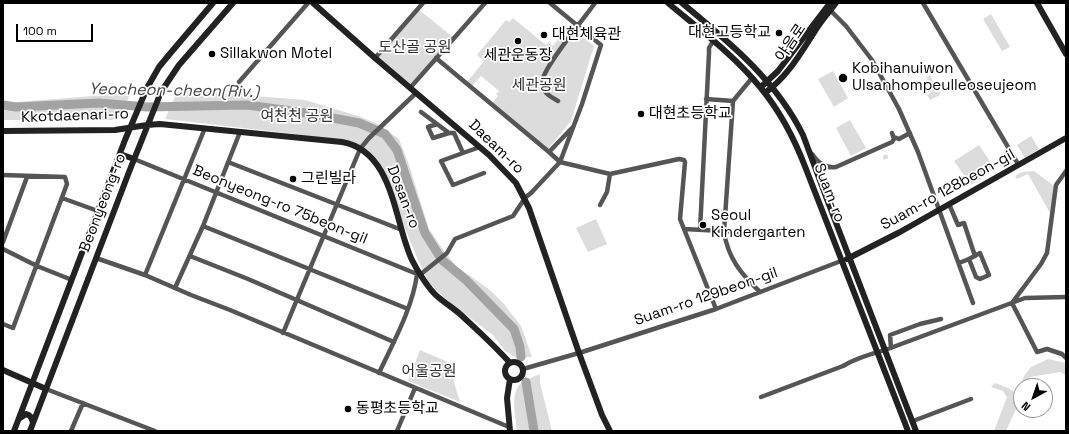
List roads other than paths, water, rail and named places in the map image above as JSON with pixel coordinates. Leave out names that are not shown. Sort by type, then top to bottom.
[{"type":"main road","name":"Beonyeong-ro","points":[[14,431],[133,120],[147,88],[159,67],[213,3]]},
{"type":"main road","name":"Beonyeong-ro","points":[[30,431],[148,122],[161,92],[180,65],[233,3]]},
{"type":"main road","name":"Daeam-ro","points":[[313,3],[374,58],[480,147],[516,182],[525,198],[579,353],[602,415],[610,431]]},
{"type":"main road","name":"Suam-ro","points":[[668,3],[714,42],[761,87],[787,127],[800,154],[908,431]]},
{"type":"main road","name":"Suam-ro","points":[[682,3],[731,44],[768,81],[798,125],[808,146],[849,258],[888,349],[916,431]]},
{"type":"main road","name":"야음로","points":[[765,93],[784,77],[801,54],[829,7],[836,3]]},
{"type":"main road","points":[[1037,3],[1066,54]]},
{"type":"main road","points":[[761,87],[778,71],[829,7]]},
{"type":"main road","name":"Dosan-ro","points":[[148,122],[342,142],[352,144],[360,149],[370,156],[378,165],[386,180],[412,260],[426,284],[437,296],[484,335],[510,363]]},
{"type":"main road","name":"Kkotdaenari-ro","points":[[3,131],[115,130],[130,128],[148,122]]},
{"type":"main road","name":"Suam-ro 128beon-gil","points":[[841,261],[877,245],[1066,138]]},
{"type":"main road","points":[[120,154],[134,160]]},
{"type":"main road","points":[[517,362],[523,369],[521,376],[515,380],[510,379],[506,374],[505,369],[510,363],[517,362]]},
{"type":"main road","points":[[3,370],[46,389]]},
{"type":"main road","points":[[509,430],[507,398],[510,379]]},
{"type":"main road","points":[[19,418],[28,414],[33,423]]},
{"type":"street","points":[[239,82],[308,3]]},
{"type":"street","points":[[374,58],[423,3]]},
{"type":"street","points":[[410,88],[484,3]]},
{"type":"street","points":[[379,374],[408,308],[419,274],[447,253],[455,239],[513,216],[525,198],[560,162],[582,104],[601,45],[550,3]]},
{"type":"street","points":[[558,102],[544,91],[541,83],[544,72],[595,3]]},
{"type":"street","points":[[923,3],[1018,164]]},
{"type":"street","points":[[829,7],[846,26],[872,60],[899,109],[940,209],[973,303]]},
{"type":"street","points":[[700,230],[709,48],[714,42]]},
{"type":"street","points":[[436,58],[560,162],[610,174],[679,159],[684,160],[680,220],[716,309]]},
{"type":"street","points":[[752,78],[733,100],[724,232],[726,244],[736,265],[742,274],[760,292]]},
{"type":"street","points":[[283,333],[360,149],[369,138],[416,94]]},
{"type":"street","points":[[706,99],[733,100]]},
{"type":"street","points":[[421,112],[449,133],[454,133],[462,154]]},
{"type":"street","points":[[437,124],[428,127],[433,138],[449,133]]},
{"type":"street","points":[[549,152],[573,126]]},
{"type":"street","points":[[145,275],[205,128]]},
{"type":"street","points":[[175,288],[203,226],[240,132]]},
{"type":"street","points":[[808,146],[820,163],[832,167],[892,142],[894,140],[893,135],[899,139],[910,133]]},
{"type":"street","points":[[480,147],[441,161],[452,185],[484,173]]},
{"type":"street","name":"Beonyeong-ro 75beon-gil","points":[[134,160],[419,274]]},
{"type":"street","points":[[228,162],[402,230]]},
{"type":"street","points":[[1012,303],[1041,264],[1047,253],[1056,185],[1066,171]]},
{"type":"street","points":[[600,206],[607,192],[610,174]]},
{"type":"street","points":[[3,175],[65,177],[67,184],[13,328],[3,324]]},
{"type":"street","points":[[3,242],[28,177]]},
{"type":"street","points":[[62,198],[98,211]]},
{"type":"street","points":[[949,204],[958,225],[964,223],[975,256]]},
{"type":"street","points":[[203,226],[408,308]]},
{"type":"street","points":[[684,229],[779,234]]},
{"type":"street","points":[[3,249],[37,266],[72,280]]},
{"type":"street","points":[[959,263],[980,253],[989,275],[980,279],[976,278],[969,259]]},
{"type":"street","points":[[190,256],[394,342]]},
{"type":"street","points":[[96,258],[145,275],[415,388],[509,430]]},
{"type":"street","name":"Suam-ro 129beon-gil","points":[[523,369],[579,353],[716,309],[841,261]]},
{"type":"street","points":[[761,397],[877,352],[1025,298],[1066,297]]},
{"type":"street","points":[[1012,303],[1036,352],[1047,349],[1062,354],[1066,358]]},
{"type":"street","points":[[888,349],[890,335],[920,324],[941,319]]},
{"type":"street","points":[[397,431],[415,388]]},
{"type":"street","points":[[46,389],[155,431]]},
{"type":"street","points":[[913,421],[971,399]]},
{"type":"street","points":[[71,431],[83,403]]},
{"type":"waterway","name":"Yeocheon-cheon(Riv.)","points":[[3,105],[16,107],[99,103],[147,107],[247,105],[306,113],[359,123],[385,134],[397,150],[425,233],[442,260],[466,280],[514,329],[520,347],[521,357]]},
{"type":"waterway","name":"Yeocheon-cheon(Riv.)","points":[[526,382],[534,431]]},
{"type":"tunnel","points":[[885,155],[886,159]]},
{"type":"place","name":"대현고등학교","points":[[779,33]]},
{"type":"place","name":"대현체육관","points":[[544,35]]},
{"type":"place","name":"세관운동장","points":[[518,41]]},
{"type":"place","name":"Sillakwon Motel","points":[[212,54]]},
{"type":"place","name":"Kobihanuiwon Ulsanhompeulleoseujeom","points":[[843,78]]},
{"type":"place","name":"대현초등학교","points":[[641,114]]},
{"type":"place","name":"그린빌라","points":[[293,179]]},
{"type":"place","name":"Seoul Kindergarten","points":[[703,225]]},
{"type":"place","name":"동평초등학교","points":[[348,409]]},
{"type":"park label","name":"도산골 공원","points":[[415,48]]},
{"type":"park label","name":"세관공원","points":[[539,86]]},
{"type":"park label","name":"여천천 공원","points":[[297,117]]},
{"type":"park label","name":"어울공원","points":[[429,372]]}]
